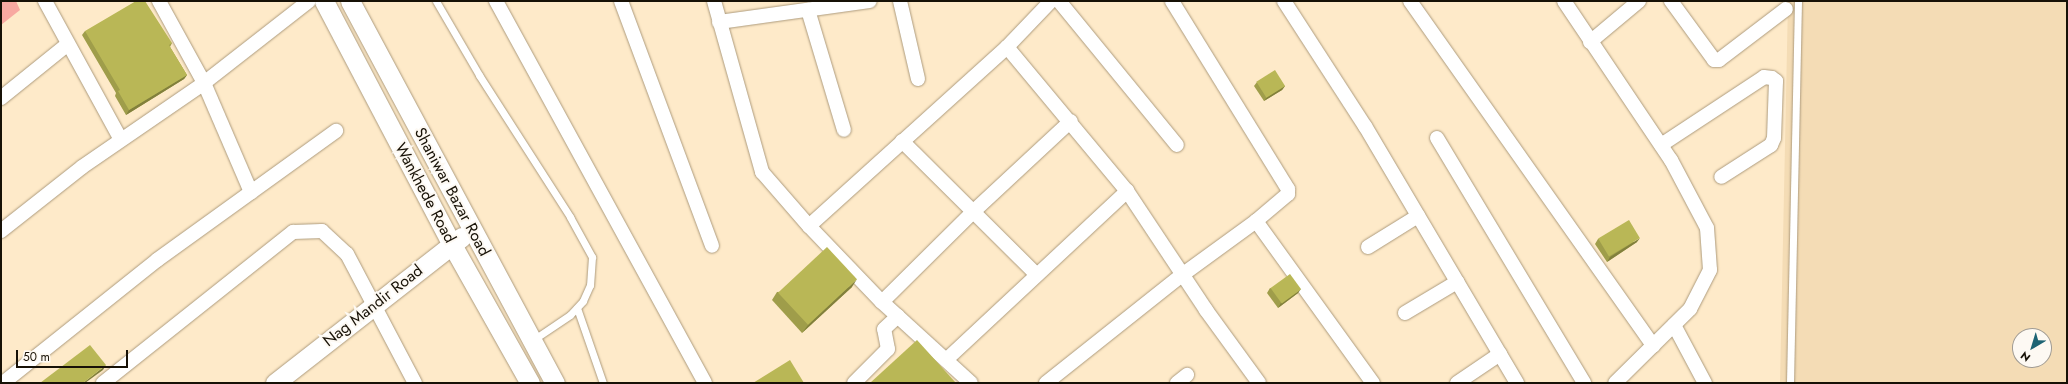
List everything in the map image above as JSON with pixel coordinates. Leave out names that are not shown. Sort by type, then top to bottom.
[{"type":"main road","name":"Wankhede Road","points":[[324,1],[451,243],[530,383]]},
{"type":"main road","name":"Shaniwar Bazar Road","points":[[350,1],[531,341],[555,383]]},
{"type":"main road","name":"Nag Mandir Road","points":[[275,383],[374,306],[451,243],[473,231]]},
{"type":"street","points":[[45,1],[121,140]]},
{"type":"street","points":[[159,1],[204,83],[251,192]]},
{"type":"street","points":[[1,231],[121,140],[204,83],[308,1]]},
{"type":"street","points":[[496,1],[705,383]]},
{"type":"street","points":[[621,1],[712,246]]},
{"type":"street","points":[[714,1],[718,22],[762,172],[809,226],[882,302],[971,383]]},
{"type":"street","points":[[718,22],[870,1]]},
{"type":"street","points":[[900,1],[918,79]]},
{"type":"street","points":[[809,226],[1007,47],[1052,1]]},
{"type":"street","points":[[1059,1],[1177,145]]},
{"type":"street","points":[[1046,383],[1182,275],[1285,198],[1288,189],[1172,1]]},
{"type":"street","points":[[1284,1],[1364,126],[1517,383]]},
{"type":"street","points":[[1410,1],[1653,346]]},
{"type":"street","points":[[1564,1],[1661,146],[1707,228],[1710,270],[1690,309],[1615,383]]},
{"type":"street","points":[[1590,42],[1639,1]]},
{"type":"street","points":[[1670,1],[1714,60],[1719,60],[1786,9]]},
{"type":"street","points":[[808,10],[844,130]]},
{"type":"street","points":[[1,98],[68,44]]},
{"type":"street","points":[[1007,47],[1127,191],[1182,275],[1259,383]]},
{"type":"street","points":[[1661,146],[1764,77],[1772,78],[1776,81],[1774,138],[1771,145],[1721,178]]},
{"type":"street","points":[[882,302],[974,211],[1071,122]]},
{"type":"street","points":[[3,383],[157,260],[336,131]]},
{"type":"street","points":[[1437,138],[1584,383]]},
{"type":"street","points":[[902,141],[1037,275]]},
{"type":"street","points":[[946,360],[1127,191]]},
{"type":"street","points":[[1368,247],[1418,216]]},
{"type":"street","points":[[1256,221],[1373,383]]},
{"type":"street","points":[[103,383],[293,232],[322,231],[347,254],[415,383]]},
{"type":"street","points":[[1405,313],[1457,282]]},
{"type":"street","points":[[854,383],[888,349],[884,329],[898,316]]},
{"type":"street","points":[[1674,325],[1705,383]]},
{"type":"street","points":[[1457,383],[1500,354]]},
{"type":"lane","points":[[436,1],[479,75],[586,243],[592,257],[593,270],[583,301],[570,316],[531,341]]},
{"type":"lane","points":[[1790,383],[1798,1]]},
{"type":"lane","points":[[577,308],[603,383]]},
{"type":"shaded area","points":[[1,1],[16,1],[20,10],[1,25]]},
{"type":"shaded area","points":[[1788,1],[2067,1],[2067,383],[1780,383]]},
{"type":"building","points":[[136,1],[145,1],[172,43],[169,45],[187,75],[129,110],[118,91],[120,90],[85,31]]},
{"type":"building","points":[[1275,70],[1285,86],[1266,98],[1256,82]]},
{"type":"building","points":[[1629,220],[1640,238],[1609,257],[1598,239]]},
{"type":"building","points":[[827,247],[857,279],[808,325],[778,293]]},
{"type":"building","points":[[1290,274],[1301,289],[1282,303],[1271,288]]},
{"type":"building","points":[[917,340],[956,383],[870,383]]},
{"type":"building","points":[[90,345],[106,365],[83,383],[40,383]]},
{"type":"building","points":[[790,360],[804,383],[753,383]]}]
